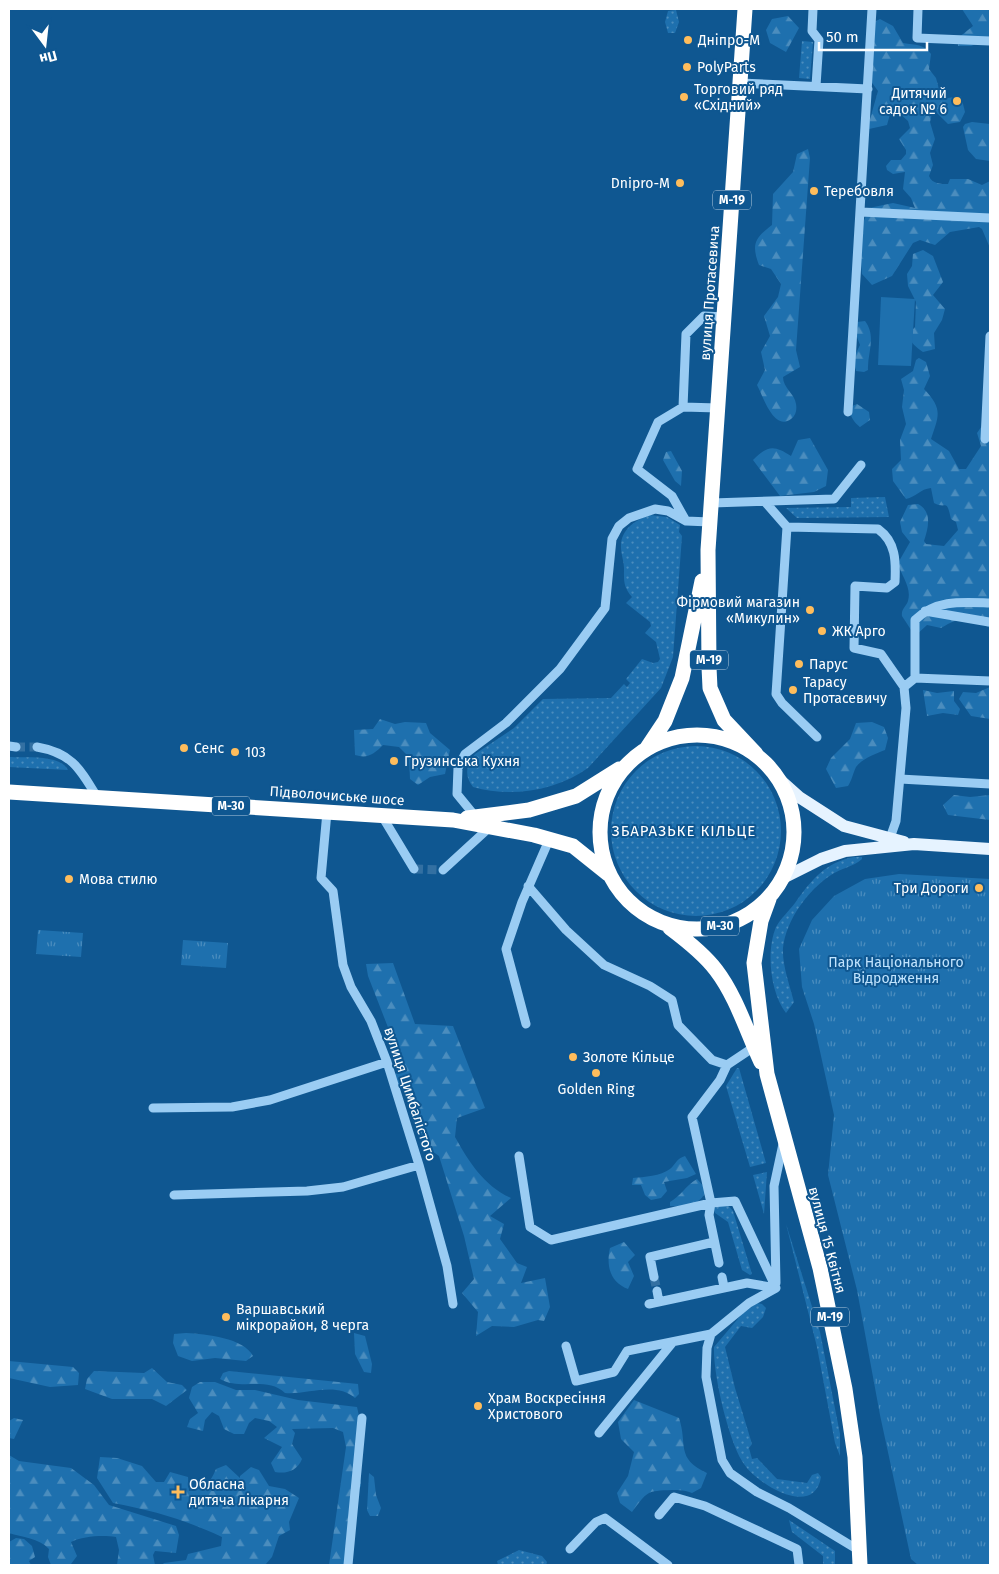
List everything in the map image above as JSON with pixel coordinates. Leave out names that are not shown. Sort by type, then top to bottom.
[{"type":"highway","name":"вулиця Протасевича","points":[[745,9],[708,550],[710,688],[724,720],[756,754]]},
{"type":"highway","name":"вулиця Протасевича","points":[[647,748],[665,721],[682,678],[708,550]]},
{"type":"highway","points":[[647,748],[674,737],[702,734],[730,740],[756,754]]},
{"type":"highway","name":"М-19","points":[[647,748],[624,766],[608,790],[600,818],[600,846],[608,874],[618,890],[631,905],[647,916],[664,924]]},
{"type":"highway","name":"М-19","points":[[756,754],[780,780],[792,811],[793,820],[794,845],[783,878],[769,899]]},
{"type":"highway","name":"Підволочиське шосе","points":[[453,820],[529,810],[576,796],[624,766]]},
{"type":"highway","name":"Підволочиське шосе","points":[[9,792],[453,820],[491,826],[572,846],[608,874]]},
{"type":"highway","name":"М-30","points":[[664,924],[686,930],[709,929],[731,924],[751,913],[769,899]]},
{"type":"highway","name":"вулиця 15 Квітня","points":[[769,899],[761,921],[754,963],[767,1074],[784,1142],[820,1268],[844,1389],[855,1457],[860,1558]]},
{"type":"highway","name":"вулиця 15 Квітня","points":[[664,924],[690,943],[716,970],[731,995],[767,1074]]},
{"type":"main road","points":[[780,780],[799,797],[844,826],[914,844]]},
{"type":"main road","points":[[783,878],[821,859],[845,851],[914,844],[990,849]]},
{"type":"lane","points":[[813,9],[812,31],[819,40],[816,86]]},
{"type":"lane","points":[[848,412],[872,9]]},
{"type":"lane","points":[[918,9],[917,38],[990,41]]},
{"type":"lane","points":[[740,83],[868,89]]},
{"type":"lane","points":[[861,212],[990,218]]},
{"type":"lane","points":[[682,407],[686,334],[704,316],[725,318]]},
{"type":"lane","points":[[985,439],[990,336]]},
{"type":"lane","points":[[686,521],[672,496],[637,469],[658,422],[682,407],[718,408]]},
{"type":"lane","points":[[712,503],[766,503],[834,499],[862,465]]},
{"type":"lane","points":[[766,503],[787,527],[776,694],[782,703],[817,737]]},
{"type":"lane","points":[[475,816],[457,794],[458,768],[466,754],[506,723],[560,669],[604,608],[612,539],[619,526],[629,518],[655,509],[668,511],[686,521],[710,522]]},
{"type":"lane","points":[[787,527],[878,529],[888,536],[896,566],[895,582],[887,588],[855,586],[854,648],[881,654],[904,687],[906,708],[900,780],[896,821],[890,838]]},
{"type":"lane","points":[[915,678],[915,620],[925,610],[950,602],[990,603]]},
{"type":"lane","points":[[925,610],[989,622]]},
{"type":"lane","points":[[904,687],[915,678],[990,681]]},
{"type":"lane","points":[[37,747],[62,753],[80,768],[97,798]]},
{"type":"lane","points":[[900,780],[990,784]]},
{"type":"lane","name":"вулиця Цимбалістого","points":[[327,812],[321,878],[333,891],[343,965],[351,987],[371,1021],[387,1062],[419,1165],[447,1266],[454,1304]]},
{"type":"lane","points":[[382,816],[414,869]]},
{"type":"lane","points":[[443,870],[491,826]]},
{"type":"lane","points":[[526,1024],[506,949],[528,886],[549,840]]},
{"type":"lane","points":[[528,886],[566,930],[604,965],[650,986],[672,1000],[678,1025],[712,1060],[727,1065]]},
{"type":"lane","points":[[719,1262],[709,1215],[711,1203],[692,1117],[720,1080],[727,1065],[754,1046]]},
{"type":"lane","points":[[153,1108],[232,1107],[270,1100],[387,1062]]},
{"type":"lane","points":[[776,1288],[774,1186],[784,1142]]},
{"type":"lane","points":[[519,1156],[530,1227],[551,1240],[711,1203],[734,1201],[776,1288]]},
{"type":"lane","points":[[174,1195],[307,1191],[343,1187],[419,1165]]},
{"type":"lane","points":[[654,1277],[650,1257],[714,1242]]},
{"type":"lane","points":[[722,1277],[724,1288]]},
{"type":"lane","points":[[649,1304],[747,1283],[776,1288]]},
{"type":"lane","points":[[566,1346],[576,1381],[614,1372],[627,1351],[712,1334],[749,1303],[776,1288]]},
{"type":"lane","points":[[657,1291],[659,1302]]},
{"type":"lane","points":[[712,1334],[707,1348],[706,1377],[722,1460],[730,1473],[757,1492],[789,1508],[860,1558]]},
{"type":"lane","points":[[599,1432],[673,1342]]},
{"type":"lane","points":[[348,1565],[362,1418]]},
{"type":"lane","points":[[659,1516],[674,1497],[705,1506],[797,1549],[799,1565]]},
{"type":"lane","points":[[570,1549],[596,1522],[605,1518],[668,1565]]},
{"type":"green space","points":[[962,9],[990,9],[990,39],[971,46],[958,46],[958,38],[973,26]]},
{"type":"green space","points":[[676,10],[679,22],[675,33],[668,33],[665,22],[668,11]]},
{"type":"green space","points":[[788,16],[799,28],[786,52],[770,43],[766,30],[772,19]]},
{"type":"green space","points":[[880,19],[893,26],[903,43],[922,47],[931,54],[929,69],[936,78],[941,96],[948,98],[961,96],[965,112],[960,122],[948,124],[933,109],[930,122],[935,139],[930,153],[933,165],[929,176],[934,182],[942,184],[948,184],[950,179],[968,179],[982,185],[990,181],[990,248],[982,229],[979,227],[950,232],[935,245],[920,240],[913,243],[892,276],[872,285],[862,274],[859,233],[869,208],[893,203],[915,208],[911,198],[903,189],[905,172],[893,174],[887,170],[886,166],[891,160],[901,160],[906,154],[906,150],[899,139],[910,128],[908,121],[898,112],[890,114],[887,125],[869,129],[868,126],[878,91],[870,80],[874,22]]},
{"type":"green space","points":[[802,41],[813,42],[810,79],[799,78]]},
{"type":"green space","points":[[972,122],[990,124],[990,161],[976,159],[968,150],[963,127],[965,124]]},
{"type":"green space","points":[[808,149],[810,158],[796,350],[800,367],[783,377],[785,384],[794,397],[796,406],[794,416],[785,422],[779,421],[774,417],[757,385],[765,370],[761,352],[770,336],[764,316],[778,297],[781,284],[771,269],[759,265],[755,247],[758,238],[772,225],[773,194],[793,172],[797,154]]},
{"type":"green space","points":[[923,250],[933,256],[943,282],[933,295],[945,309],[942,320],[934,333],[935,349],[923,352],[913,344],[910,337],[915,327],[916,302],[908,286],[907,274],[912,266],[913,254]]},
{"type":"green space","points":[[881,297],[915,299],[911,366],[878,365]]},
{"type":"green space","points":[[865,321],[869,327],[871,339],[868,370],[864,372],[856,371],[853,359],[860,345],[854,329],[857,322]]},
{"type":"green space","points":[[919,358],[926,362],[930,376],[924,389],[934,402],[938,412],[931,439],[949,451],[959,469],[966,469],[981,446],[977,433],[986,420],[990,407],[990,628],[976,621],[965,619],[954,621],[941,628],[927,625],[915,636],[902,616],[908,601],[909,591],[898,563],[910,542],[902,532],[900,522],[908,505],[918,504],[926,511],[928,521],[924,541],[926,544],[944,546],[958,530],[956,522],[951,519],[947,506],[934,503],[931,488],[906,499],[893,481],[892,469],[901,460],[900,440],[906,424],[902,407],[904,390],[901,379],[913,371],[916,360]]},
{"type":"green space","points":[[857,404],[869,412],[870,420],[860,427],[850,413],[850,407]]},
{"type":"green space","points":[[810,438],[828,470],[826,486],[814,492],[780,496],[753,460],[771,448],[791,456],[798,440]]},
{"type":"green space","points":[[671,451],[682,471],[681,486],[675,481],[663,460],[666,452]]},
{"type":"green space","points":[[885,497],[889,517],[797,518],[786,508],[851,507],[851,498]]},
{"type":"green space","points":[[650,515],[667,517],[680,525],[679,532],[682,536],[673,657],[661,688],[588,768],[575,776],[547,787],[517,792],[502,792],[473,787],[468,779],[467,770],[475,754],[514,728],[543,699],[611,698],[624,684],[627,687],[630,683],[626,679],[642,659],[653,663],[658,662],[660,659],[656,642],[645,633],[651,626],[650,622],[626,603],[632,597],[625,583],[621,551],[621,542],[626,531],[634,523]]},
{"type":"green space","points":[[990,687],[990,719],[971,716],[959,699],[963,692],[976,693]]},
{"type":"green space","points":[[923,690],[937,693],[954,691],[954,701],[960,709],[958,715],[943,713],[927,716]]},
{"type":"green space","points":[[380,719],[395,724],[405,722],[426,723],[430,733],[450,750],[445,774],[430,777],[418,785],[410,779],[409,757],[399,747],[383,745],[370,755],[355,755],[354,730],[373,729]]},
{"type":"green space","points":[[872,722],[884,727],[888,738],[885,750],[862,761],[856,767],[848,786],[836,788],[826,769],[831,758],[850,739],[856,723]]},
{"type":"green space","name":"ЗБАРАЗЬКЕ КІЛЬЦЕ","points":[[704,746],[729,752],[750,765],[762,777],[775,798],[780,814],[780,848],[775,864],[762,885],[750,897],[729,910],[713,915],[688,916],[663,910],[642,897],[630,885],[617,864],[612,848],[611,823],[617,798],[630,777],[642,765],[663,752],[679,747]]},
{"type":"green space","points":[[9,757],[50,759],[58,761],[68,770],[9,767]]},
{"type":"green space","points":[[954,795],[970,797],[990,795],[990,820],[948,815],[943,805]]},
{"type":"green space","points":[[854,857],[862,857],[862,859],[822,881],[806,897],[793,917],[783,948],[785,968],[794,1002],[786,1013],[776,994],[771,971],[771,948],[776,927],[820,873],[835,863]]},
{"type":"green space","name":"Парк Національного Відродження","points":[[899,874],[990,879],[990,1565],[918,1565],[911,1559],[880,1415],[857,1290],[828,1175],[834,1115],[814,1024],[802,987],[799,949],[812,920],[834,896],[865,879]]},
{"type":"green space","points":[[38,930],[83,933],[81,957],[36,954]]},
{"type":"green space","points":[[183,940],[228,943],[226,968],[181,965]]},
{"type":"green space","points":[[393,963],[415,1024],[453,1026],[485,1108],[457,1118],[455,1137],[472,1164],[485,1180],[501,1193],[511,1198],[490,1216],[504,1224],[500,1239],[517,1263],[527,1267],[521,1283],[545,1278],[550,1307],[544,1321],[538,1320],[514,1327],[492,1326],[476,1336],[478,1312],[462,1293],[474,1279],[464,1236],[439,1156],[422,1144],[411,1116],[416,1101],[387,1076],[405,1071],[368,976],[366,964]]},
{"type":"green space","points":[[737,1068],[739,1068],[766,1163],[750,1167],[726,1086]]},
{"type":"green space","points":[[685,1156],[696,1174],[687,1178],[664,1182],[667,1191],[661,1198],[651,1200],[645,1195],[641,1185],[632,1185],[633,1178],[662,1173],[670,1169],[678,1160]]},
{"type":"green space","points":[[767,1172],[764,1214],[753,1175]]},
{"type":"green space","points":[[697,1179],[707,1190],[700,1199],[687,1206],[670,1206],[670,1202]]},
{"type":"green space","points":[[727,1204],[733,1211],[752,1274],[750,1275],[742,1270],[728,1222],[715,1213],[714,1209],[717,1205]]},
{"type":"green space","points":[[786,1224],[820,1332],[840,1434],[840,1456],[835,1443],[817,1347]]},
{"type":"green space","points":[[624,1242],[635,1255],[628,1262],[634,1276],[628,1289],[613,1278],[609,1267],[610,1248]]},
{"type":"green space","points":[[757,1303],[762,1304],[766,1308],[763,1317],[752,1328],[741,1326],[725,1347],[752,1444],[749,1448],[752,1459],[757,1458],[777,1479],[807,1483],[812,1475],[818,1473],[821,1477],[816,1490],[807,1496],[796,1497],[783,1493],[758,1479],[749,1470],[737,1451],[722,1406],[714,1359],[714,1347],[742,1314]]},
{"type":"green space","points":[[354,1333],[365,1336],[372,1364],[371,1373],[364,1372],[355,1354]]},
{"type":"green space","points":[[174,1334],[204,1334],[233,1341],[242,1345],[253,1356],[246,1361],[215,1358],[192,1361],[178,1356],[173,1343]]},
{"type":"green space","points":[[9,1361],[73,1367],[79,1373],[78,1385],[50,1387],[9,1378]]},
{"type":"green space","points":[[152,1368],[167,1382],[182,1385],[187,1390],[166,1406],[152,1399],[112,1399],[85,1389],[87,1379],[94,1371],[144,1373]]},
{"type":"green space","points":[[229,1371],[358,1384],[359,1394],[355,1398],[339,1390],[330,1389],[285,1393],[270,1385],[236,1384],[220,1379],[223,1373]]},
{"type":"green space","points":[[200,1382],[215,1382],[236,1390],[255,1390],[298,1400],[357,1407],[359,1416],[361,1486],[354,1498],[347,1565],[329,1565],[346,1447],[343,1432],[333,1428],[292,1429],[295,1433],[292,1444],[302,1459],[291,1471],[275,1472],[271,1463],[282,1447],[264,1438],[277,1427],[269,1421],[255,1418],[249,1423],[244,1434],[234,1434],[224,1429],[219,1416],[212,1412],[205,1420],[203,1431],[187,1427],[190,1419],[198,1413],[189,1398],[192,1387]]},
{"type":"green space","points":[[634,1400],[679,1418],[686,1456],[690,1462],[707,1473],[701,1488],[692,1493],[677,1490],[652,1492],[645,1496],[632,1512],[620,1503],[617,1493],[628,1476],[634,1452],[621,1439],[618,1422]]},
{"type":"green space","points":[[14,1418],[23,1420],[14,1439],[9,1438],[9,1421]]},
{"type":"green space","points":[[9,1455],[19,1461],[71,1468],[94,1485],[109,1505],[176,1526],[179,1535],[176,1553],[155,1551],[153,1555],[155,1565],[117,1565],[119,1550],[116,1537],[93,1536],[71,1542],[77,1556],[71,1564],[51,1565],[48,1557],[49,1549],[45,1545],[35,1540],[9,1533]]},
{"type":"green space","points":[[100,1457],[117,1458],[142,1466],[156,1482],[164,1482],[170,1472],[188,1477],[189,1491],[206,1485],[216,1469],[226,1465],[240,1478],[251,1467],[259,1470],[269,1486],[285,1489],[299,1498],[289,1522],[290,1530],[279,1536],[272,1557],[265,1565],[162,1565],[164,1563],[186,1560],[188,1554],[221,1546],[222,1537],[169,1516],[113,1503],[97,1478]]},
{"type":"green space","points":[[369,1473],[374,1477],[376,1495],[381,1508],[378,1516],[370,1516],[367,1510]]},
{"type":"green space","points":[[789,1520],[835,1551],[835,1565],[823,1565],[823,1556],[792,1532]]},
{"type":"green space","points":[[16,1538],[24,1539],[32,1546],[35,1557],[29,1561],[31,1565],[9,1565],[9,1542]]},
{"type":"green space","points":[[519,1550],[542,1556],[547,1562],[546,1565],[498,1565],[497,1561]]},
{"type":"tunnel","points":[[16,747],[37,747]]},
{"type":"tunnel","points":[[414,869],[443,870]]},
{"type":"tunnel","points":[[654,1277],[657,1291]]},
{"type":"place","name":"Дніпро-М","points":[[688,40]]},
{"type":"place","name":"PolyParts","points":[[687,67]]},
{"type":"place","name":"Торговий ряд «Східний»","points":[[684,97]]},
{"type":"place","name":"Дитячий садок № 6","points":[[957,101]]},
{"type":"place","name":"Dnipro-M","points":[[680,183]]},
{"type":"place","name":"Теребовля","points":[[814,191]]},
{"type":"place","name":"Фірмовий магазин «Микулин»","points":[[810,610]]},
{"type":"place","name":"ЖК Арго","points":[[822,631]]},
{"type":"place","name":"Парус","points":[[799,664]]},
{"type":"place","name":"Тарасу Протасевичу","points":[[793,690]]},
{"type":"place","name":"Сенс","points":[[184,748]]},
{"type":"place","name":"103","points":[[235,752]]},
{"type":"place","name":"Грузинська Кухня","points":[[394,761]]},
{"type":"place","name":"Мова стилю","points":[[69,879]]},
{"type":"place","name":"Три Дороги","points":[[979,888]]},
{"type":"place","name":"Золоте Кільце","points":[[573,1057]]},
{"type":"place","name":"Golden Ring","points":[[596,1073]]},
{"type":"place","name":"Варшавський мікрорайон, 8 черга","points":[[226,1317]]},
{"type":"place","name":"Храм Воскресіння Христового","points":[[478,1406]]},
{"type":"place","name":"Обласна дитяча лікарня","points":[[178,1492]]},
{"type":"district","name":"ЗБАРАЗЬКЕ КІЛЬЦЕ","points":[[684,831]]}]
